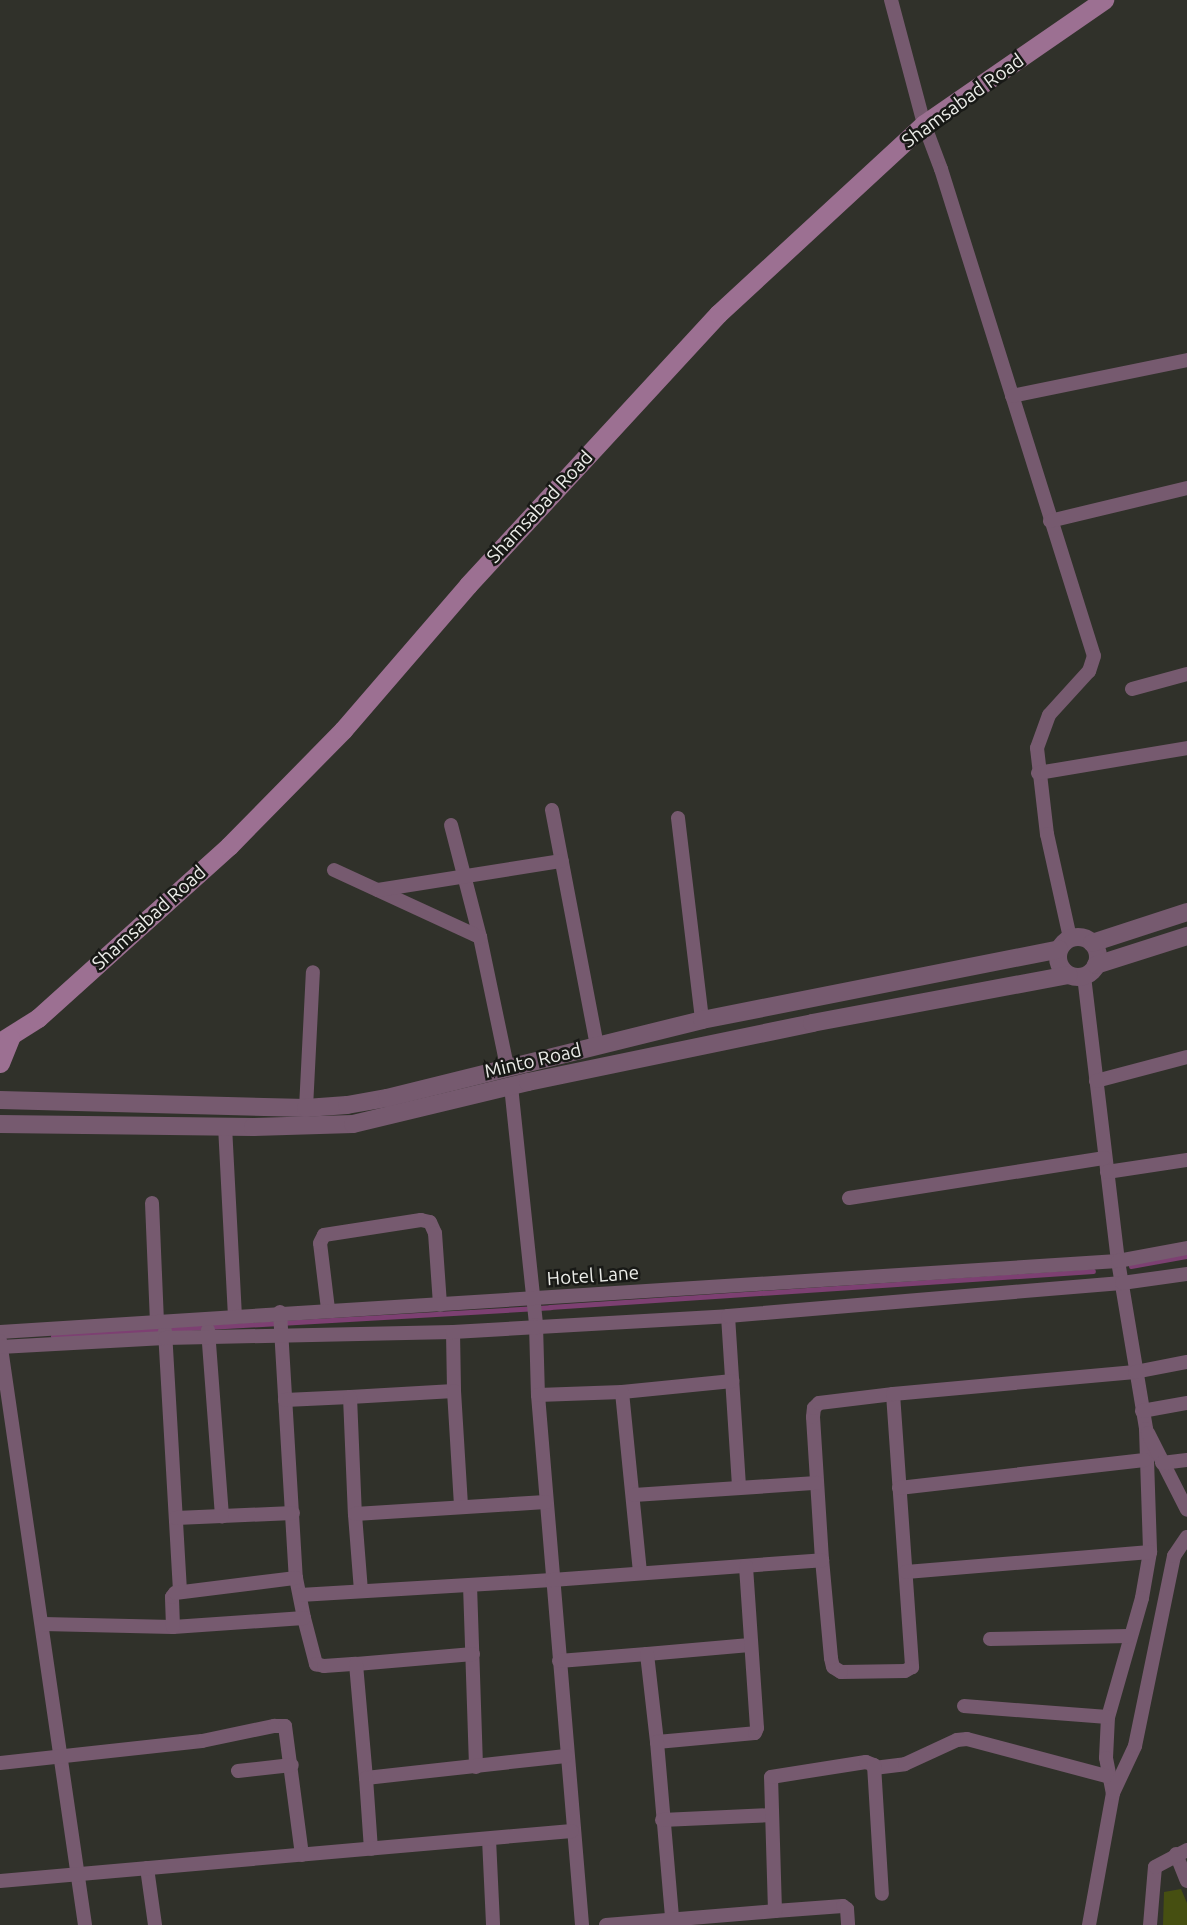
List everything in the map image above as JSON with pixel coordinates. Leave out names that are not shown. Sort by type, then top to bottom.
[{"type":"main road","name":"Shamsabad Road","points":[[5,1040],[38,1018],[229,846],[342,730],[468,585],[718,314],[924,124],[1104,0]]},
{"type":"main road","points":[[0,1063],[5,1040]]},
{"type":"street","points":[[891,0],[924,124],[941,169],[1094,656],[1089,671],[1049,715],[1037,748],[1038,773],[1065,943],[1060,965],[1083,972]]},
{"type":"street","points":[[1012,396],[1187,360]]},
{"type":"street","points":[[1050,521],[1187,488]]},
{"type":"street","points":[[1132,689],[1187,674]]},
{"type":"street","points":[[1038,773],[1187,748]]},
{"type":"street","points":[[552,810],[597,1045]]},
{"type":"street","points":[[678,817],[702,1020]]},
{"type":"street","points":[[451,825],[480,937],[507,1066]]},
{"type":"street","points":[[378,890],[562,861]]},
{"type":"street","points":[[334,870],[480,937]]},
{"type":"street","points":[[1092,943],[1187,912]]},
{"type":"street","name":"Minto Road","points":[[0,1124],[353,1124],[511,1086],[825,1020],[1083,972],[1187,936]]},
{"type":"street","points":[[1065,943],[1078,937],[1092,943],[1096,950],[1083,972],[1118,1261],[1135,1372],[1146,1429],[1187,1510]]},
{"type":"street","name":"Minto Road","points":[[0,1100],[306,1108],[387,1098],[507,1066],[702,1020],[1065,943]]},
{"type":"street","points":[[306,1108],[313,972]]},
{"type":"street","points":[[1096,1081],[1187,1057]]},
{"type":"street","points":[[511,1086],[534,1299],[546,1502],[582,1925]]},
{"type":"street","points":[[225,1126],[235,1315]]},
{"type":"street","points":[[849,1198],[1106,1165],[1187,1160]]},
{"type":"street","points":[[152,1203],[160,1320],[166,1338],[180,1592]]},
{"type":"street","points":[[328,1309],[320,1243],[324,1235],[421,1220],[430,1222],[435,1233],[440,1305]]},
{"type":"street","name":"Hotel Lane","points":[[0,1332],[280,1312],[440,1305],[1118,1261],[1187,1248]]},
{"type":"street","points":[[85,1925],[43,1624],[6,1425],[0,1345],[166,1338],[453,1332],[536,1325],[728,1316],[1122,1283],[1187,1274]]},
{"type":"street","points":[[280,1312],[296,1578],[316,1664],[356,1664],[473,1654]]},
{"type":"street","points":[[728,1316],[740,1486]]},
{"type":"street","points":[[207,1317],[222,1516]]},
{"type":"street","points":[[453,1332],[461,1507]]},
{"type":"street","points":[[893,1394],[912,1667],[905,1671],[841,1672],[833,1667],[831,1658],[822,1560],[814,1408],[826,1401],[893,1394],[1135,1372],[1187,1363]]},
{"type":"street","points":[[538,1395],[622,1392],[732,1381]]},
{"type":"street","points":[[285,1400],[454,1391]]},
{"type":"street","points":[[622,1392],[640,1573]]},
{"type":"street","points":[[350,1397],[361,1591]]},
{"type":"street","points":[[1142,1410],[1187,1403]]},
{"type":"street","points":[[1113,1793],[1106,1758],[1108,1717],[1128,1636],[1142,1598],[1150,1552],[1144,1460],[1146,1429]]},
{"type":"street","points":[[899,1488],[1144,1460]]},
{"type":"street","points":[[1162,1463],[1187,1460]]},
{"type":"street","points":[[634,1495],[817,1483]]},
{"type":"street","points":[[355,1514],[546,1502]]},
{"type":"street","points":[[176,1518],[293,1513]]},
{"type":"street","points":[[1089,1925],[1113,1793],[1135,1746],[1174,1556],[1187,1537]]},
{"type":"street","points":[[906,1572],[1150,1552]]},
{"type":"street","points":[[300,1595],[822,1560]]},
{"type":"street","points":[[657,1742],[755,1733],[757,1728],[746,1566]]},
{"type":"street","points":[[173,1628],[172,1597],[180,1592],[296,1578]]},
{"type":"street","points":[[470,1585],[476,1767]]},
{"type":"street","points":[[43,1624],[173,1628],[304,1618]]},
{"type":"street","points":[[990,1639],[1128,1636]]},
{"type":"street","points":[[559,1661],[750,1645]]},
{"type":"street","points":[[647,1654],[672,1918]]},
{"type":"street","points":[[356,1664],[371,1849]]},
{"type":"street","points":[[964,1706],[1108,1717]]},
{"type":"street","points":[[0,1763],[202,1741],[281,1725],[287,1729],[302,1855]]},
{"type":"street","points":[[874,1768],[905,1764],[957,1740],[967,1739],[1110,1777]]},
{"type":"street","points":[[366,1779],[566,1756]]},
{"type":"street","points":[[775,1911],[772,1775],[872,1762],[882,1894]]},
{"type":"street","points":[[238,1771],[292,1765]]},
{"type":"street","points":[[662,1821],[772,1815]]},
{"type":"street","points":[[0,1881],[572,1831]]},
{"type":"street","points":[[489,1839],[494,1925]]},
{"type":"street","points":[[1150,1925],[1154,1870],[1157,1865],[1181,1852],[1187,1881]]},
{"type":"street","points":[[147,1868],[155,1925]]},
{"type":"street","points":[[606,1925],[843,1906],[847,1909],[848,1925]]},
{"type":"green space","points":[[1181,1889],[1187,1903],[1187,1925],[1163,1925],[1164,1892]]},
{"type":"waterway","points":[[1131,1266],[1187,1256]]},
{"type":"waterway","points":[[53,1336],[1093,1271]]}]
